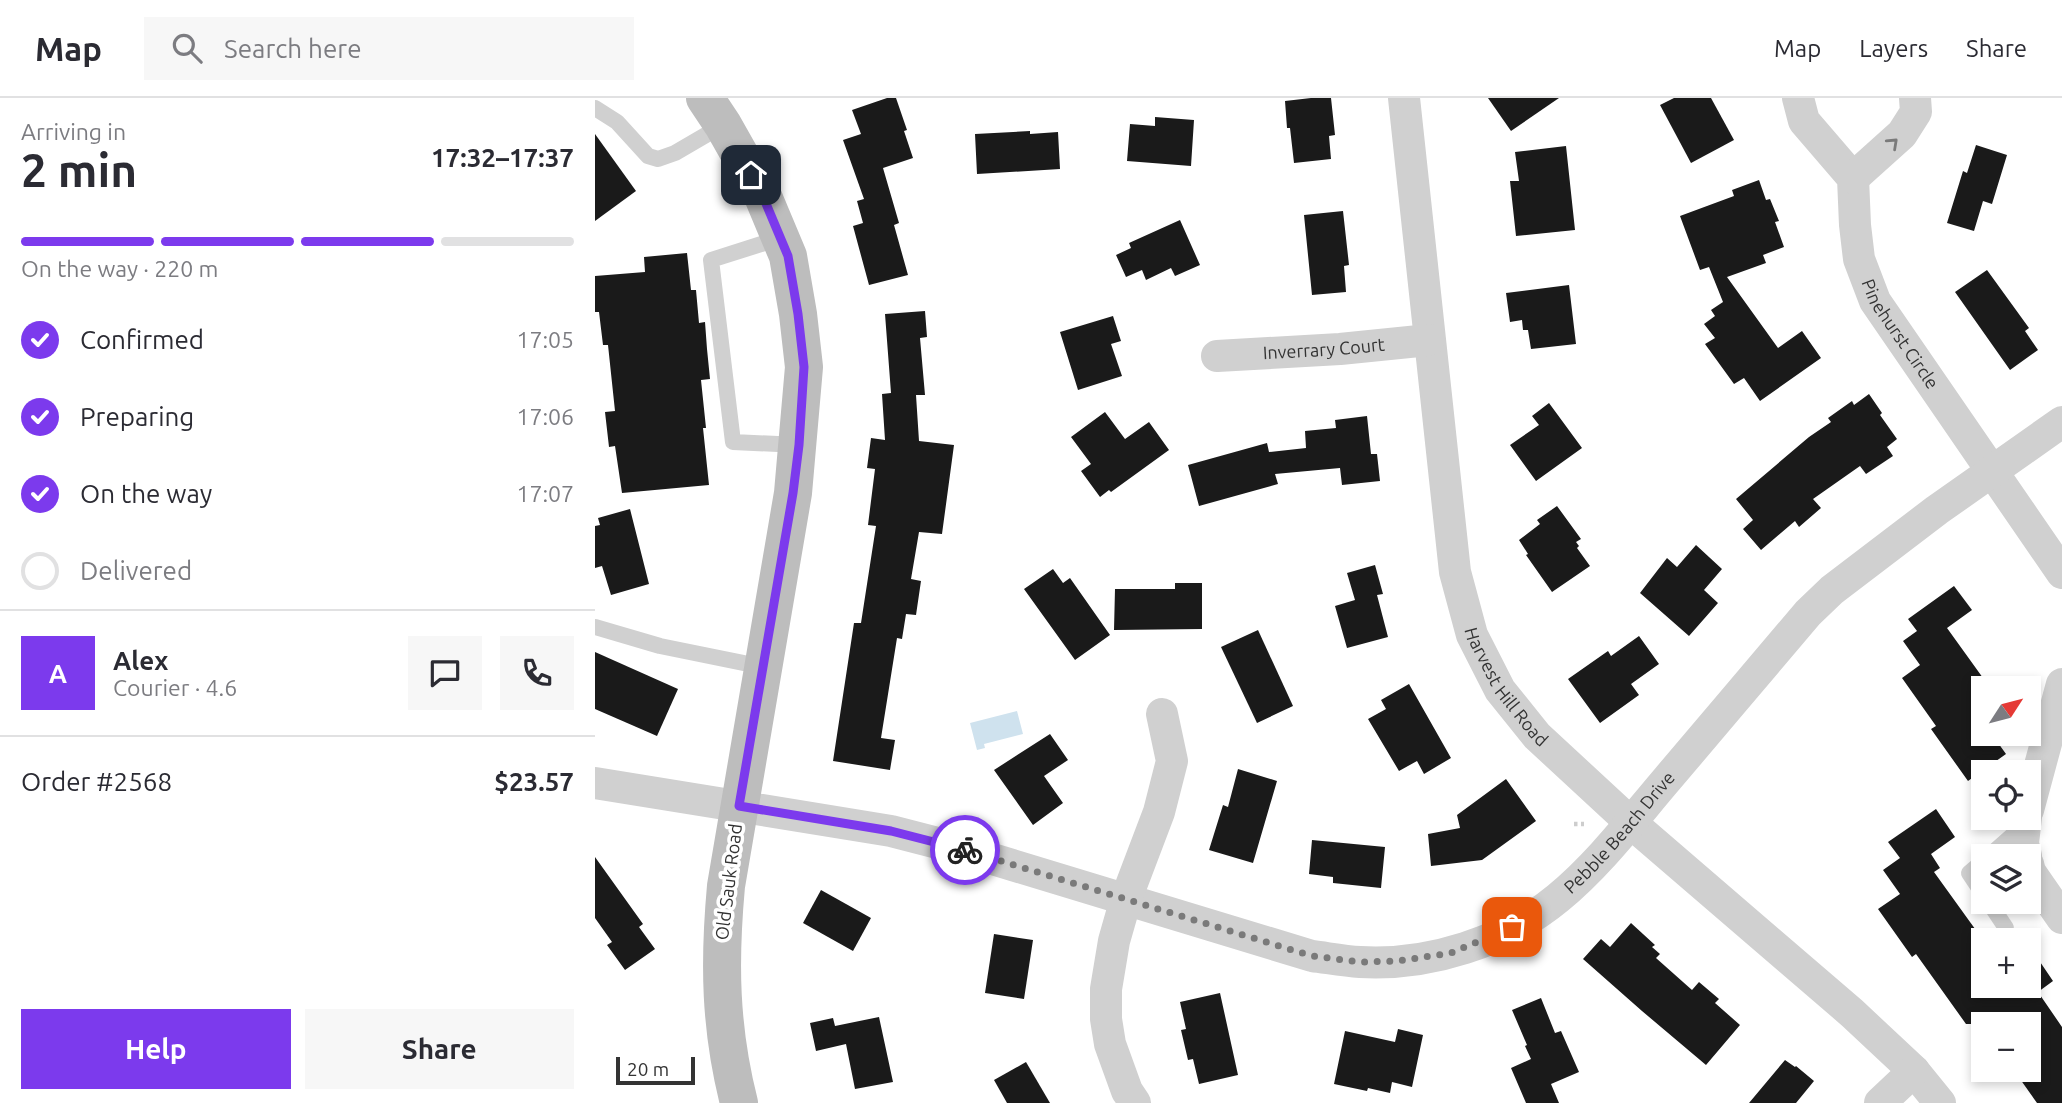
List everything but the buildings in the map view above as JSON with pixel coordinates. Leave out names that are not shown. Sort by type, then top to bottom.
[{"type":"street","name":"Harvest Hill Road","points":[[1403,98],[1455,572],[1472,635],[1500,690],[1537,736],[1630,822],[1852,1013],[1914,1071],[1940,1103]]},
{"type":"street","points":[[1798,98],[1804,121],[1853,178],[1902,134],[1916,112],[1915,98]]},
{"type":"street","name":"Old Sauk Road","points":[[714,112],[762,194],[788,256],[804,367],[793,493],[726,886],[721,943],[722,1003],[730,1066],[739,1103]]},
{"type":"street","name":"Pinehurst Circle","points":[[1853,178],[1859,260],[1875,301],[2062,573]]},
{"type":"street","name":"Inverrary Court","points":[[1217,356],[1340,349],[1429,340]]},
{"type":"street","name":"Pebble Beach Drive","points":[[595,783],[891,831],[953,847],[1312,956],[1361,962],[1398,961],[1451,953],[1493,937],[1532,917],[1559,897],[1599,859],[1808,613],[1832,590],[1937,510],[2062,422]]},
{"type":"street","points":[[2041,764],[2062,684]]},
{"type":"street","points":[[1135,1103],[1127,1091],[1110,1044],[1106,1019],[1106,989],[1114,941],[1126,900],[1155,823],[1172,761],[1162,714]]},
{"type":"street","points":[[2041,888],[2062,918]]},
{"type":"street","points":[[1880,1103],[1914,1071]]},
{"type":"lane","points":[[595,108],[617,122],[648,156],[658,159],[675,153],[714,112]]},
{"type":"lane","points":[[780,239],[711,260],[733,442],[799,445]]},
{"type":"lane","points":[[595,627],[660,646],[764,667]]},
{"type":"lane","points":[[2001,844],[2014,830]]},
{"type":"lane","points":[[1997,914],[2006,928]]},
{"type":"path","points":[[1574,824],[1584,824]]},
{"type":"water","points":[[1017,711],[1023,734],[984,744],[985,748],[977,750],[970,723]]},
{"type":"way so far","points":[[965,850],[1312,956],[1361,962],[1398,961],[1451,953],[1512,927]]},
{"type":"route","points":[[751,175],[762,194],[788,256],[804,367],[793,493],[739,806],[891,831],[965,850]]}]
